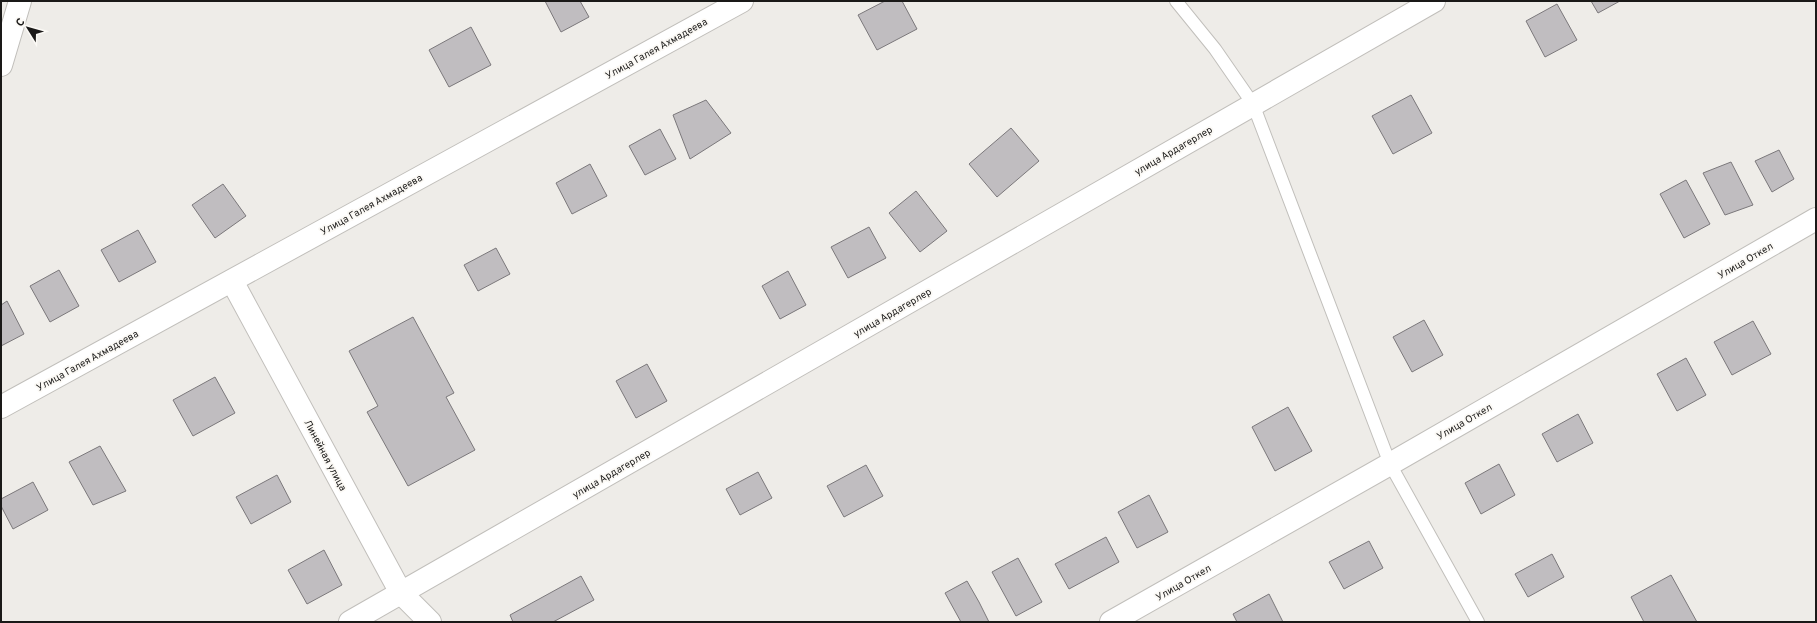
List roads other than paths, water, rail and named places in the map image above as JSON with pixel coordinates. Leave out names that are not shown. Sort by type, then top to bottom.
[{"type":"street","points":[[1,65],[20,1]]},
{"type":"street","name":"Улица Галея Ахмадеева","points":[[1,407],[742,1]]},
{"type":"street","name":"улица Ардагерлер","points":[[350,622],[1434,1]]},
{"type":"street","name":"Улица Откел","points":[[1112,622],[1816,219]]},
{"type":"street","name":"Линейная улица","points":[[232,281],[401,593],[430,622]]},
{"type":"lane","points":[[1176,1],[1215,49],[1253,104],[1390,464],[1478,622]]}]
